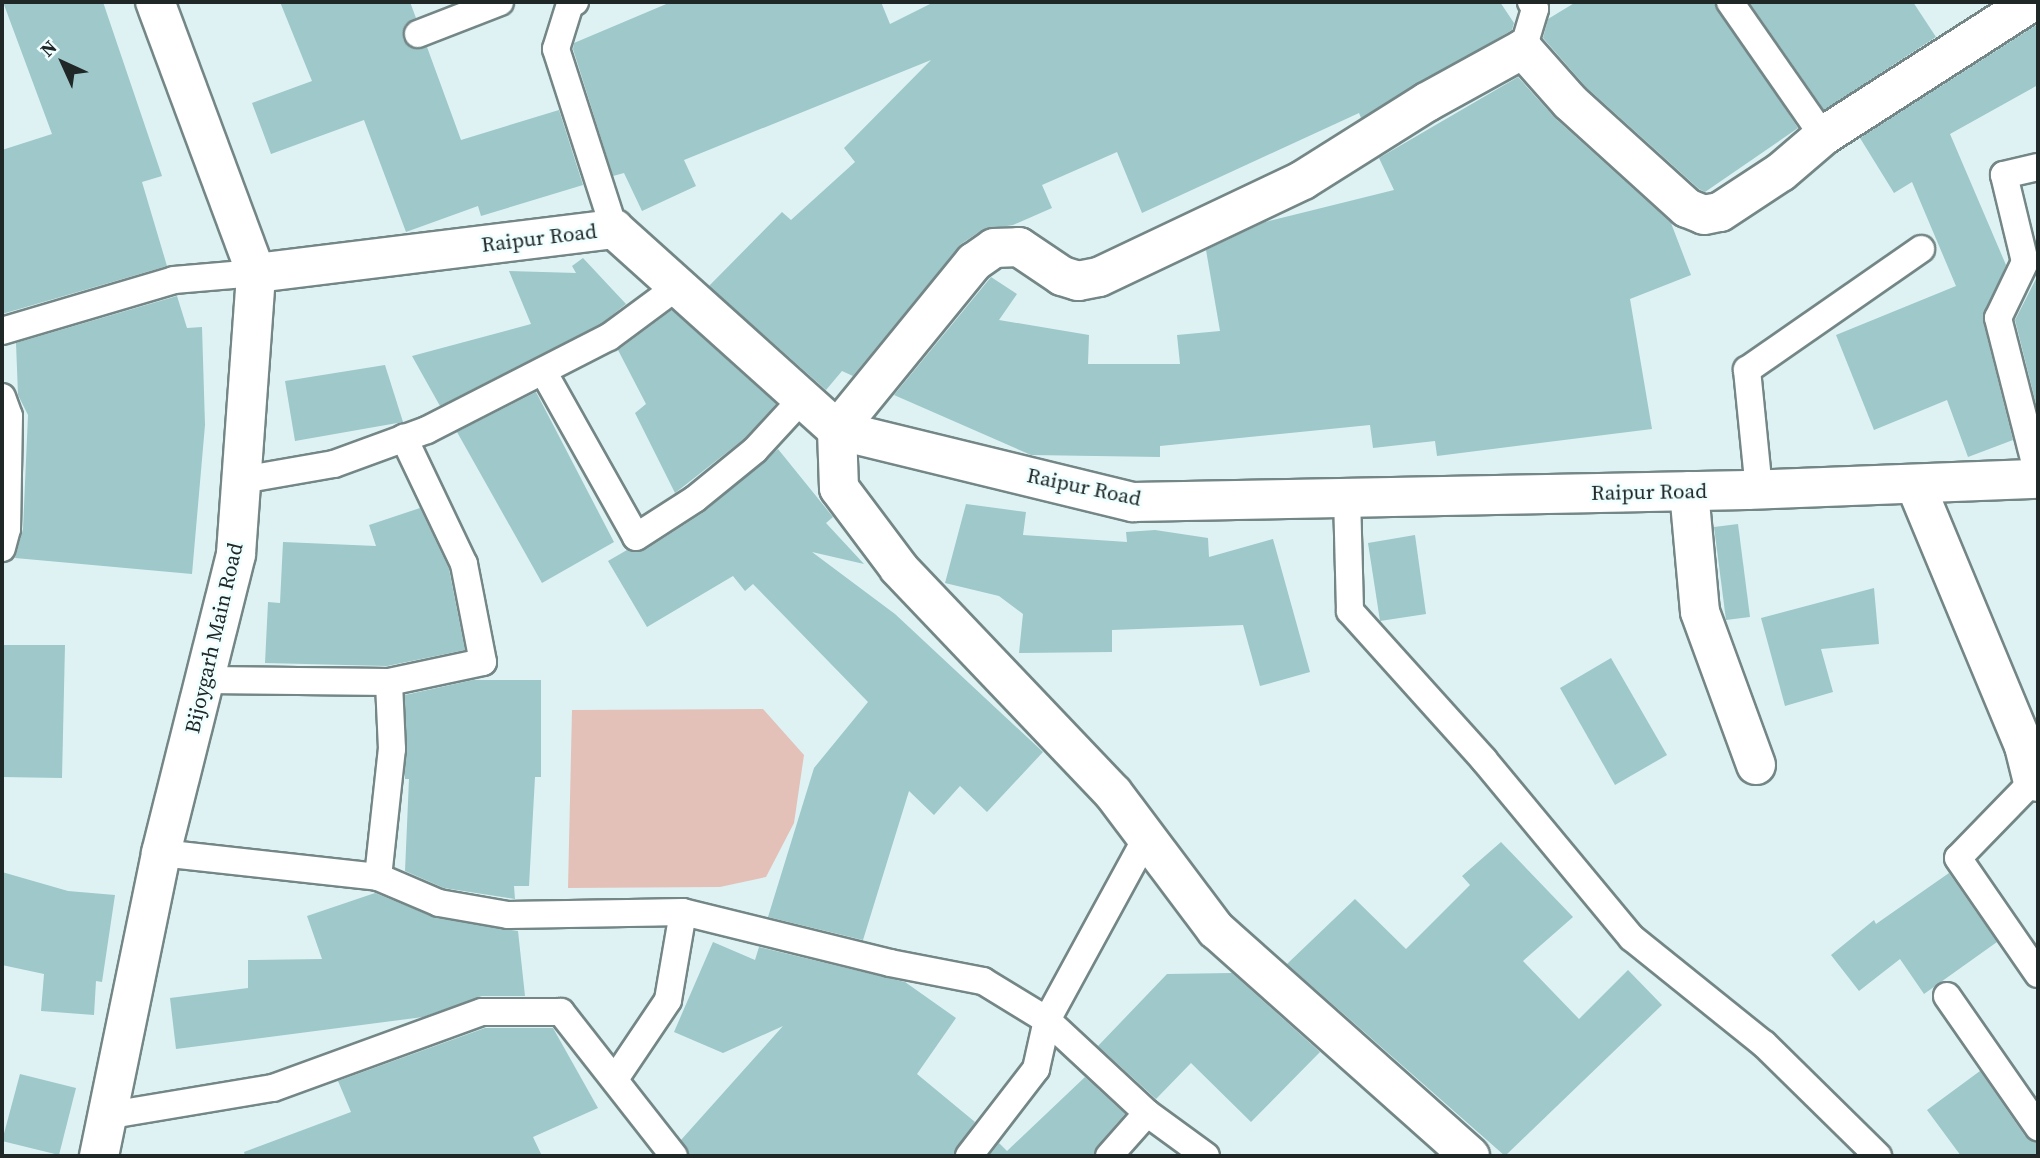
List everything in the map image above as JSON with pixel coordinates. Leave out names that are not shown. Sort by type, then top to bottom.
[{"type":"street","name":"Bijoygarh Main Road","points":[[99,1156],[111,1115],[161,853],[207,680],[236,554],[256,273],[155,2]]},
{"type":"street","points":[[1470,1156],[1216,930],[1148,835],[900,568],[839,488],[837,430],[974,262],[994,248],[1019,247],[1062,276],[1078,281],[1099,277],[1303,180],[1427,102],[1523,49],[1570,102],[1687,208],[1704,215],[1720,212],[1782,172],[1823,136],[2032,2]]},
{"type":"street","name":"Raipur Road","points":[[256,273],[614,229],[837,430],[1133,502],[1759,490],[2038,477]]},
{"type":"street","points":[[1915,484],[2024,746],[2035,782]]},
{"type":"street","points":[[1689,491],[1700,612],[1756,765]]},
{"type":"lane","points":[[418,34],[500,2]]},
{"type":"lane","points":[[1730,2],[1823,136]]},
{"type":"lane","points":[[570,3],[556,49],[614,229]]},
{"type":"lane","points":[[1523,49],[1537,4]]},
{"type":"lane","points":[[2038,167],[2004,175],[2025,262],[1997,318],[2038,477]]},
{"type":"lane","points":[[1759,490],[1747,370],[1921,249]]},
{"type":"lane","points":[[2,331],[174,280],[256,273]]},
{"type":"lane","points":[[242,480],[334,464],[404,438],[610,337],[678,286]]},
{"type":"lane","points":[[543,371],[635,537],[695,499],[755,450],[802,399]]},
{"type":"lane","points":[[2,397],[9,416],[3,535]]},
{"type":"lane","points":[[207,680],[389,682],[483,662],[464,564],[404,438]]},
{"type":"lane","points":[[1347,496],[1350,611],[1484,760],[1632,938],[1764,1044],[1878,1156]]},
{"type":"lane","points":[[378,877],[392,749],[389,682]]},
{"type":"lane","points":[[2035,782],[1958,858],[2038,974]]},
{"type":"lane","points":[[969,1156],[1036,1069],[1047,1020],[1148,835]]},
{"type":"lane","points":[[161,853],[378,877],[439,904],[508,915],[683,912],[890,963],[983,981],[1047,1020],[1147,1113],[1206,1156]]},
{"type":"lane","points":[[615,1079],[668,1000],[683,912]]},
{"type":"lane","points":[[1947,996],[2038,1127]]},
{"type":"lane","points":[[111,1115],[273,1088],[482,1012],[561,1012],[674,1156]]},
{"type":"lane","points":[[1110,1156],[1147,1113]]},
{"type":"shaded area","points":[[763,709],[804,755],[794,823],[766,877],[720,887],[568,888],[572,710]]},
{"type":"building","points":[[3,2],[103,2],[162,176],[142,182],[167,266],[2,314],[2,150],[52,134]]},
{"type":"building","points":[[280,2],[410,2],[416,18],[405,25],[403,39],[415,49],[427,47],[461,140],[559,110],[583,185],[481,216],[478,206],[406,232],[364,120],[271,154],[252,103],[312,81]]},
{"type":"building","points":[[671,2],[881,2],[890,24],[934,2],[1500,2],[1514,23],[1512,30],[1361,118],[1359,113],[1142,213],[1117,152],[1042,185],[1052,208],[1013,225],[982,230],[961,244],[853,376],[842,371],[826,390],[709,286],[782,212],[791,220],[855,162],[844,148],[931,60],[684,160],[696,186],[642,211],[624,173],[613,176],[573,49],[574,43]]},
{"type":"building","points":[[1576,2],[1714,2],[1798,128],[1705,192],[1699,189],[1586,87],[1543,38],[1548,19]]},
{"type":"building","points":[[1749,2],[1913,2],[1936,37],[1824,110]]},
{"type":"building","points":[[2038,24],[2038,85],[1950,134],[2006,265],[1983,321],[2013,440],[1968,457],[1947,400],[1874,430],[1836,335],[1956,286],[1912,182],[1894,193],[1860,138]]},
{"type":"building","points":[[1518,77],[1555,118],[1671,223],[1691,275],[1630,299],[1652,429],[1437,456],[1435,441],[1373,448],[1370,425],[1160,446],[1160,457],[1031,455],[894,395],[991,277],[1017,294],[999,320],[1089,335],[1088,364],[1180,364],[1177,335],[1220,331],[1206,250],[1265,222],[1394,190],[1379,158]]},
{"type":"building","points":[[583,258],[626,304],[601,324],[440,406],[412,356],[531,324],[509,271],[576,273],[572,266]]},
{"type":"building","points":[[2038,275],[2038,412],[2015,320]]},
{"type":"building","points":[[177,296],[187,328],[202,327],[205,425],[192,574],[15,558],[23,529],[28,415],[18,395],[16,343]]},
{"type":"building","points":[[672,310],[776,404],[744,439],[675,493],[635,413],[646,404],[618,350]]},
{"type":"building","points":[[385,365],[403,422],[295,441],[285,381]]},
{"type":"building","points":[[536,392],[614,542],[542,583],[457,432]]},
{"type":"building","points":[[778,449],[833,517],[826,523],[864,564],[812,552],[895,614],[1043,752],[987,812],[960,786],[934,815],[909,791],[863,940],[768,917],[814,768],[868,702],[753,584],[745,591],[733,576],[647,627],[608,561],[627,550],[645,550],[704,512]]},
{"type":"building","points":[[966,504],[1026,512],[1023,535],[1127,542],[1126,532],[1155,530],[1208,538],[1209,557],[1273,539],[1310,672],[1260,686],[1243,625],[1112,630],[1112,652],[1019,653],[1023,614],[999,596],[945,583]]},
{"type":"building","points":[[420,508],[449,569],[465,650],[387,666],[265,663],[268,602],[280,603],[283,542],[376,546],[369,525]]},
{"type":"building","points":[[1738,524],[1750,617],[1726,620],[1714,527]]},
{"type":"building","points":[[1415,535],[1426,614],[1380,621],[1368,543]]},
{"type":"building","points":[[1874,588],[1879,644],[1821,649],[1833,692],[1785,706],[1761,618]]},
{"type":"building","points":[[2,645],[65,645],[62,778],[2,777]]},
{"type":"building","points":[[1611,658],[1667,755],[1615,785],[1560,688]]},
{"type":"building","points":[[473,680],[541,680],[541,777],[535,777],[529,886],[514,886],[515,899],[444,888],[405,871],[409,779],[405,779],[405,695]]},
{"type":"building","points":[[1501,842],[1573,917],[1523,961],[1579,1019],[1628,970],[1662,1005],[1505,1156],[1287,964],[1355,899],[1406,949],[1470,885],[1462,876]]},
{"type":"building","points":[[2,872],[68,891],[115,895],[102,982],[96,981],[94,1015],[41,1011],[44,974],[2,965]]},
{"type":"building","points":[[1949,873],[1997,942],[1924,994],[1900,959],[1859,991],[1831,955],[1874,920],[1876,924]]},
{"type":"building","points":[[375,893],[436,918],[518,931],[525,996],[482,996],[423,1017],[176,1049],[170,998],[248,988],[248,960],[322,959],[307,916]]},
{"type":"building","points":[[713,942],[755,960],[759,947],[905,982],[956,1018],[917,1074],[975,1122],[954,1156],[689,1156],[681,1140],[783,1026],[723,1053],[674,1032]]},
{"type":"building","points":[[1232,973],[1320,1052],[1251,1122],[1191,1063],[1156,1099],[1098,1046],[1167,974]]},
{"type":"building","points":[[485,1028],[553,1028],[598,1108],[533,1137],[542,1156],[245,1156],[244,1152],[351,1112],[338,1081]]},
{"type":"building","points":[[1980,1071],[2025,1136],[2038,1143],[2038,1156],[1961,1156],[1927,1110]]},
{"type":"building","points":[[20,1074],[76,1088],[59,1155],[2,1141]]},
{"type":"building","points":[[1085,1077],[1125,1114],[1097,1146],[1094,1156],[989,1156],[999,1143],[1007,1151]]}]
